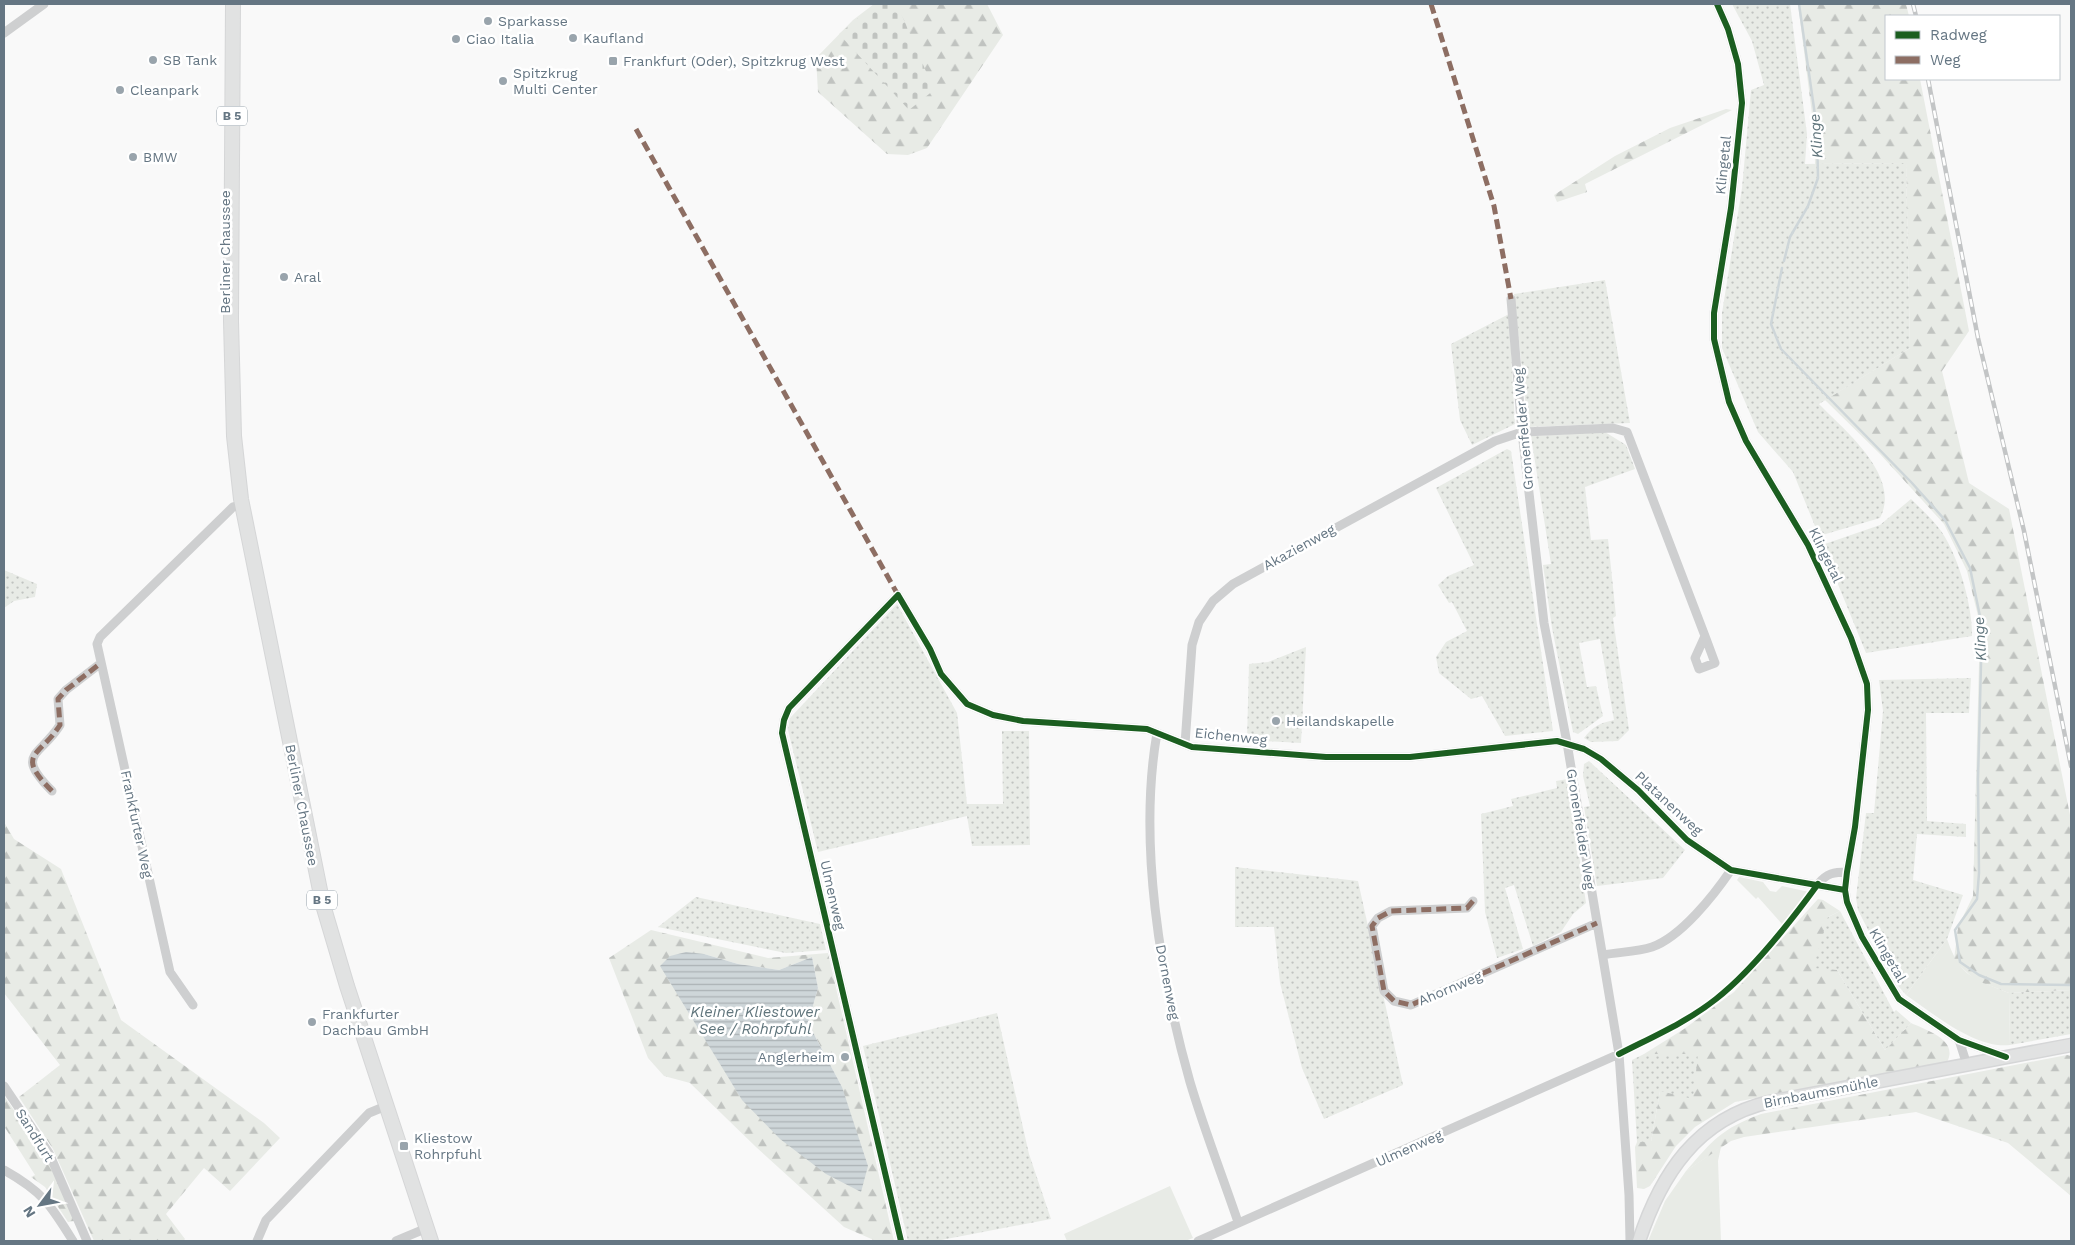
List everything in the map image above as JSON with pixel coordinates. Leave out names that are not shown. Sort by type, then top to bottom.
[{"type":"main road","name":"Berliner Chaussee","points":[[226,4],[225,436],[323,905],[429,1235]]},
{"type":"main road","name":"Berliner Chaussee","points":[[233,4],[231,321],[234,436],[239,503]]},
{"type":"main road","name":"Birnbaumsmühle","points":[[1639,1241],[1654,1200],[1679,1158],[1704,1134],[1737,1111],[1769,1102],[2071,1045]]},
{"type":"street","points":[[4,33],[44,4]]},
{"type":"street","name":"Klingetal","points":[[1717,4],[1728,29],[1738,64],[1742,103],[1732,208],[1714,313],[1714,340],[1719,366],[1732,410],[1746,441],[1808,545],[1851,638],[1866,684],[1869,699],[1845,890],[1847,902],[1862,937],[1899,999],[1959,1040],[2006,1057]]},
{"type":"street","name":"Gronenfelder Weg","points":[[1511,299],[1522,432],[1544,623],[1567,743],[1619,1054],[1629,1195],[1630,1241]]},
{"type":"street","points":[[1522,432],[1613,428],[1627,432],[1705,636]]},
{"type":"street","name":"Akazienweg","points":[[1185,744],[1192,645],[1199,622],[1213,601],[1233,584],[1298,547],[1495,441],[1522,432]]},
{"type":"street","name":"Frankfurter Weg","points":[[193,1005],[170,972],[97,644],[100,637],[239,503]]},
{"type":"street","name":"Eichenweg","points":[[898,595],[930,649],[941,674],[967,704],[993,715],[1023,721],[1147,729],[1192,747],[1326,757],[1410,757],[1557,741],[1567,743]]},
{"type":"street","name":"Ulmenweg","points":[[898,595],[789,708],[784,720],[782,733],[901,1241]]},
{"type":"street","points":[[52,791],[37,776],[33,765],[33,756],[60,725],[58,699],[66,690],[101,663]]},
{"type":"street","name":"Dornenweg","points":[[1156,733],[1153,754],[1150,829],[1152,868],[1162,956],[1190,1081],[1238,1222]]},
{"type":"street","name":"Platanenweg","points":[[1567,743],[1584,749],[1602,759],[1638,790],[1687,840],[1731,870],[1845,890]]},
{"type":"street","points":[[1602,955],[1652,947],[1666,939],[1710,898],[1731,870]]},
{"type":"street","points":[[1818,884],[1825,875],[1847,872]]},
{"type":"street","name":"Ahornweg","points":[[1473,901],[1467,908],[1391,910],[1378,918],[1372,926],[1384,990],[1394,1001],[1411,1005],[1597,923]]},
{"type":"street","points":[[1959,1040],[1967,1065]]},
{"type":"street","name":"Ulmenweg","points":[[1198,1241],[1553,1085],[1619,1054]]},
{"type":"street","name":"Sandfurt","points":[[4,1086],[49,1154],[87,1241]]},
{"type":"street","points":[[258,1241],[266,1220],[369,1113],[386,1106]]},
{"type":"street","points":[[4,1170],[30,1185],[52,1206],[73,1241]]},
{"type":"street","points":[[396,1241],[429,1235]]},
{"type":"green space","points":[[874,4],[987,4],[1003,35],[927,148],[908,155],[887,154],[818,92],[816,58],[853,20]]},
{"type":"green space","points":[[875,4],[897,4],[934,90],[909,110],[839,34]]},
{"type":"green space","points":[[1732,4],[1790,4],[1807,134],[1805,164],[1906,163],[1910,348],[1819,404],[1855,440],[1867,455],[1877,470],[1883,486],[1885,502],[1880,518],[1819,536],[1793,472],[1758,432],[1722,348],[1722,313],[1742,188],[1751,90],[1764,85],[1752,41]]},
{"type":"green space","points":[[1798,4],[1906,4],[1909,15],[1885,15],[1885,80],[1920,80],[1969,331],[1942,371],[1969,483],[2009,509],[2071,820],[2071,990],[2009,993],[1975,980],[1954,960],[1958,927],[1973,896],[1980,624],[1967,571],[1944,524],[1880,454],[1825,400],[1910,348],[1906,163],[1815,164],[1814,130]]},
{"type":"green space","points":[[1726,109],[1732,110],[1585,184],[1587,192],[1557,202],[1554,195],[1615,156],[1670,128]]},
{"type":"green space","points":[[1605,280],[1630,423],[1528,427],[1514,294]]},
{"type":"green space","points":[[1509,314],[1515,424],[1472,445],[1460,420],[1451,344]]},
{"type":"green space","points":[[1605,432],[1626,445],[1635,469],[1585,487],[1591,540],[1608,539],[1616,616],[1613,618],[1629,730],[1618,741],[1591,742],[1584,738],[1593,728],[1614,720],[1600,639],[1579,643],[1587,687],[1596,686],[1603,716],[1578,734],[1573,732],[1552,628],[1543,565],[1551,564],[1531,436]]},
{"type":"green space","points":[[1507,449],[1511,451],[1553,731],[1505,736],[1482,696],[1471,699],[1439,673],[1436,657],[1446,642],[1467,631],[1452,602],[1449,603],[1438,585],[1448,576],[1474,565],[1436,488]]},
{"type":"green space","points":[[1911,499],[1938,527],[1951,550],[1967,594],[1972,636],[1866,653],[1822,545],[1880,525]]},
{"type":"green space","points":[[4,570],[37,584],[35,597],[14,601],[4,608]]},
{"type":"green space","points":[[897,604],[957,713],[967,804],[1003,804],[1002,731],[1029,731],[1030,845],[972,846],[967,816],[818,852],[788,730],[790,718]]},
{"type":"green space","points":[[1306,647],[1301,743],[1247,740],[1249,664],[1268,662]]},
{"type":"green space","points":[[1971,678],[1969,713],[1926,713],[1927,821],[1966,824],[1966,837],[1917,834],[1913,880],[1963,895],[1947,939],[1906,995],[1894,981],[1858,910],[1856,898],[1866,813],[1874,813],[1883,711],[1879,680]]},
{"type":"green space","points":[[1589,761],[1685,850],[1663,878],[1597,886],[1584,807],[1590,806],[1583,776],[1584,764]]},
{"type":"green space","points":[[1568,779],[1586,903],[1573,914],[1561,932],[1533,946],[1514,885],[1505,888],[1523,949],[1497,958],[1485,912],[1481,814],[1513,806],[1511,799],[1557,788],[1556,781]]},
{"type":"green space","points":[[4,822],[14,839],[61,869],[121,1020],[264,1123],[280,1138],[230,1191],[204,1168],[166,1214],[185,1239],[182,1241],[94,1241],[53,1149],[19,1097],[60,1065],[4,993]]},
{"type":"green space","points":[[1235,867],[1358,881],[1403,1085],[1324,1119],[1302,1068],[1280,983],[1274,927],[1235,927]]},
{"type":"green space","points":[[1739,877],[1763,882],[1770,891],[1776,892],[1782,886],[1809,892],[1782,924],[1758,897],[1756,899],[1737,880]]},
{"type":"green space","points":[[696,897],[820,924],[826,950],[786,953],[658,927]]},
{"type":"green space","points":[[1818,899],[1823,900],[1840,911],[1828,917],[1837,970],[1885,1050],[1911,1023],[1932,1033],[1945,1042],[1950,1054],[1947,1062],[1735,1102],[1695,1127],[1676,1146],[1650,1186],[1644,1189],[1637,1188],[1635,1147],[1637,1142],[1651,1142],[1660,1091],[1698,1055],[1644,1054],[1684,1029],[1734,992]]},
{"type":"green space","points":[[1840,911],[1894,1012],[1896,1010],[1911,1023],[1885,1050],[1837,970],[1813,968],[1828,917]]},
{"type":"green space","points":[[651,930],[768,958],[828,953],[894,1241],[876,1241],[844,1227],[756,1147],[690,1083],[664,1076],[648,1058],[609,958]],"holes":[[[704,954],[738,964],[779,970],[812,957],[818,988],[808,1023],[842,1087]]]},
{"type":"green space","points":[[1947,939],[1957,962],[1963,969],[1977,980],[2009,993],[2010,1045],[1983,1042],[1969,1036],[1955,1029],[1906,995]]},
{"type":"green space","points":[[2071,990],[2071,1034],[2010,1045],[2009,993]]},
{"type":"green space","points":[[997,1013],[1029,1154],[1051,1219],[936,1241],[908,1241],[863,1046]]},
{"type":"green space","points":[[1644,1054],[1698,1054],[1693,1099],[1660,1091],[1651,1142],[1637,1142],[1632,1060]]},
{"type":"green space","points":[[2067,1055],[2071,1056],[2071,1196],[2008,1143],[1916,1112],[1744,1137],[1731,1141],[1686,1171],[1719,1136],[1747,1119],[1761,1114]]},
{"type":"green space","points":[[4,1096],[46,1156],[75,1221],[68,1222],[45,1187],[31,1177],[35,1175],[4,1126]]},
{"type":"green space","points":[[1721,1147],[1718,1161],[1721,1241],[1648,1241],[1665,1201],[1686,1171]]},
{"type":"green space","points":[[1170,1186],[1193,1238],[1185,1241],[1067,1241],[1064,1234]]},
{"type":"water","name":"Kleiner Kliestower See / Rohrpfuhl","points":[[686,952],[704,954],[738,964],[779,970],[812,957],[818,988],[808,1023],[842,1087],[868,1166],[861,1192],[826,1174],[780,1139],[742,1100],[660,966],[670,956]]},
{"type":"waterway","name":"Klinge","points":[[1784,261],[1790,237],[1808,206],[1818,178],[1817,129],[1799,4]]},
{"type":"waterway","name":"Klinge","points":[[1782,268],[1771,324],[1781,349],[1912,483],[1945,520],[1970,568],[1982,626],[1978,779],[1979,873],[1977,899],[1955,930],[1960,962],[1979,975],[2001,984],[2071,985]]},
{"type":"railway","points":[[1913,4],[1916,15]]},
{"type":"railway","points":[[1928,80],[1978,338],[2024,531],[2071,766]]},
{"type":"marked path","points":[[1431,4],[1494,206],[1511,299]]},
{"type":"marked path","points":[[636,129],[898,595]]},
{"type":"marked path","points":[[52,791],[34,769],[34,756],[60,725],[58,699],[66,690],[101,663]]},
{"type":"marked path","points":[[1473,901],[1467,908],[1391,911],[1378,918],[1372,926],[1384,991],[1394,1001],[1411,1005],[1597,923]]},
{"type":"cycle path","points":[[1717,4],[1728,29],[1738,64],[1742,103],[1731,208],[1714,313],[1714,339],[1729,402],[1746,441],[1808,545],[1851,638],[1867,684],[1868,710],[1855,827],[1845,890],[1847,902],[1862,937],[1899,999],[1959,1040],[2006,1057]]},
{"type":"cycle path","points":[[901,1241],[782,733],[784,720],[789,708],[898,595],[930,649],[941,674],[967,704],[993,715],[1023,721],[1147,729],[1192,747],[1326,757],[1410,757],[1557,741],[1584,749],[1601,759],[1638,790],[1687,840],[1731,870],[1845,890]]},
{"type":"cycle path","points":[[1619,1054],[1693,1015],[1730,988],[1770,945],[1818,884]]},
{"type":"place","name":"Sparkasse","points":[[488,21]]},
{"type":"place","name":"Kaufland","points":[[573,38]]},
{"type":"place","name":"Ciao Italia","points":[[456,39]]},
{"type":"place","name":"SB Tank","points":[[153,60]]},
{"type":"place","name":"Frankfurt (Oder), Spitzkrug West","points":[[613,61]]},
{"type":"place","name":"Spitzkrug Multi Center","points":[[503,81]]},
{"type":"place","name":"Cleanpark","points":[[120,90]]},
{"type":"place","name":"BMW","points":[[133,157]]},
{"type":"place","name":"Aral","points":[[284,277]]},
{"type":"place","name":"Heilandskapelle","points":[[1276,721]]},
{"type":"place","name":"Frankfurter Dachbau GmbH","points":[[312,1022]]},
{"type":"place","name":"Anglerheim","points":[[845,1057]]},
{"type":"place","name":"Kliestow Rohrpfuhl","points":[[404,1146]]}]
